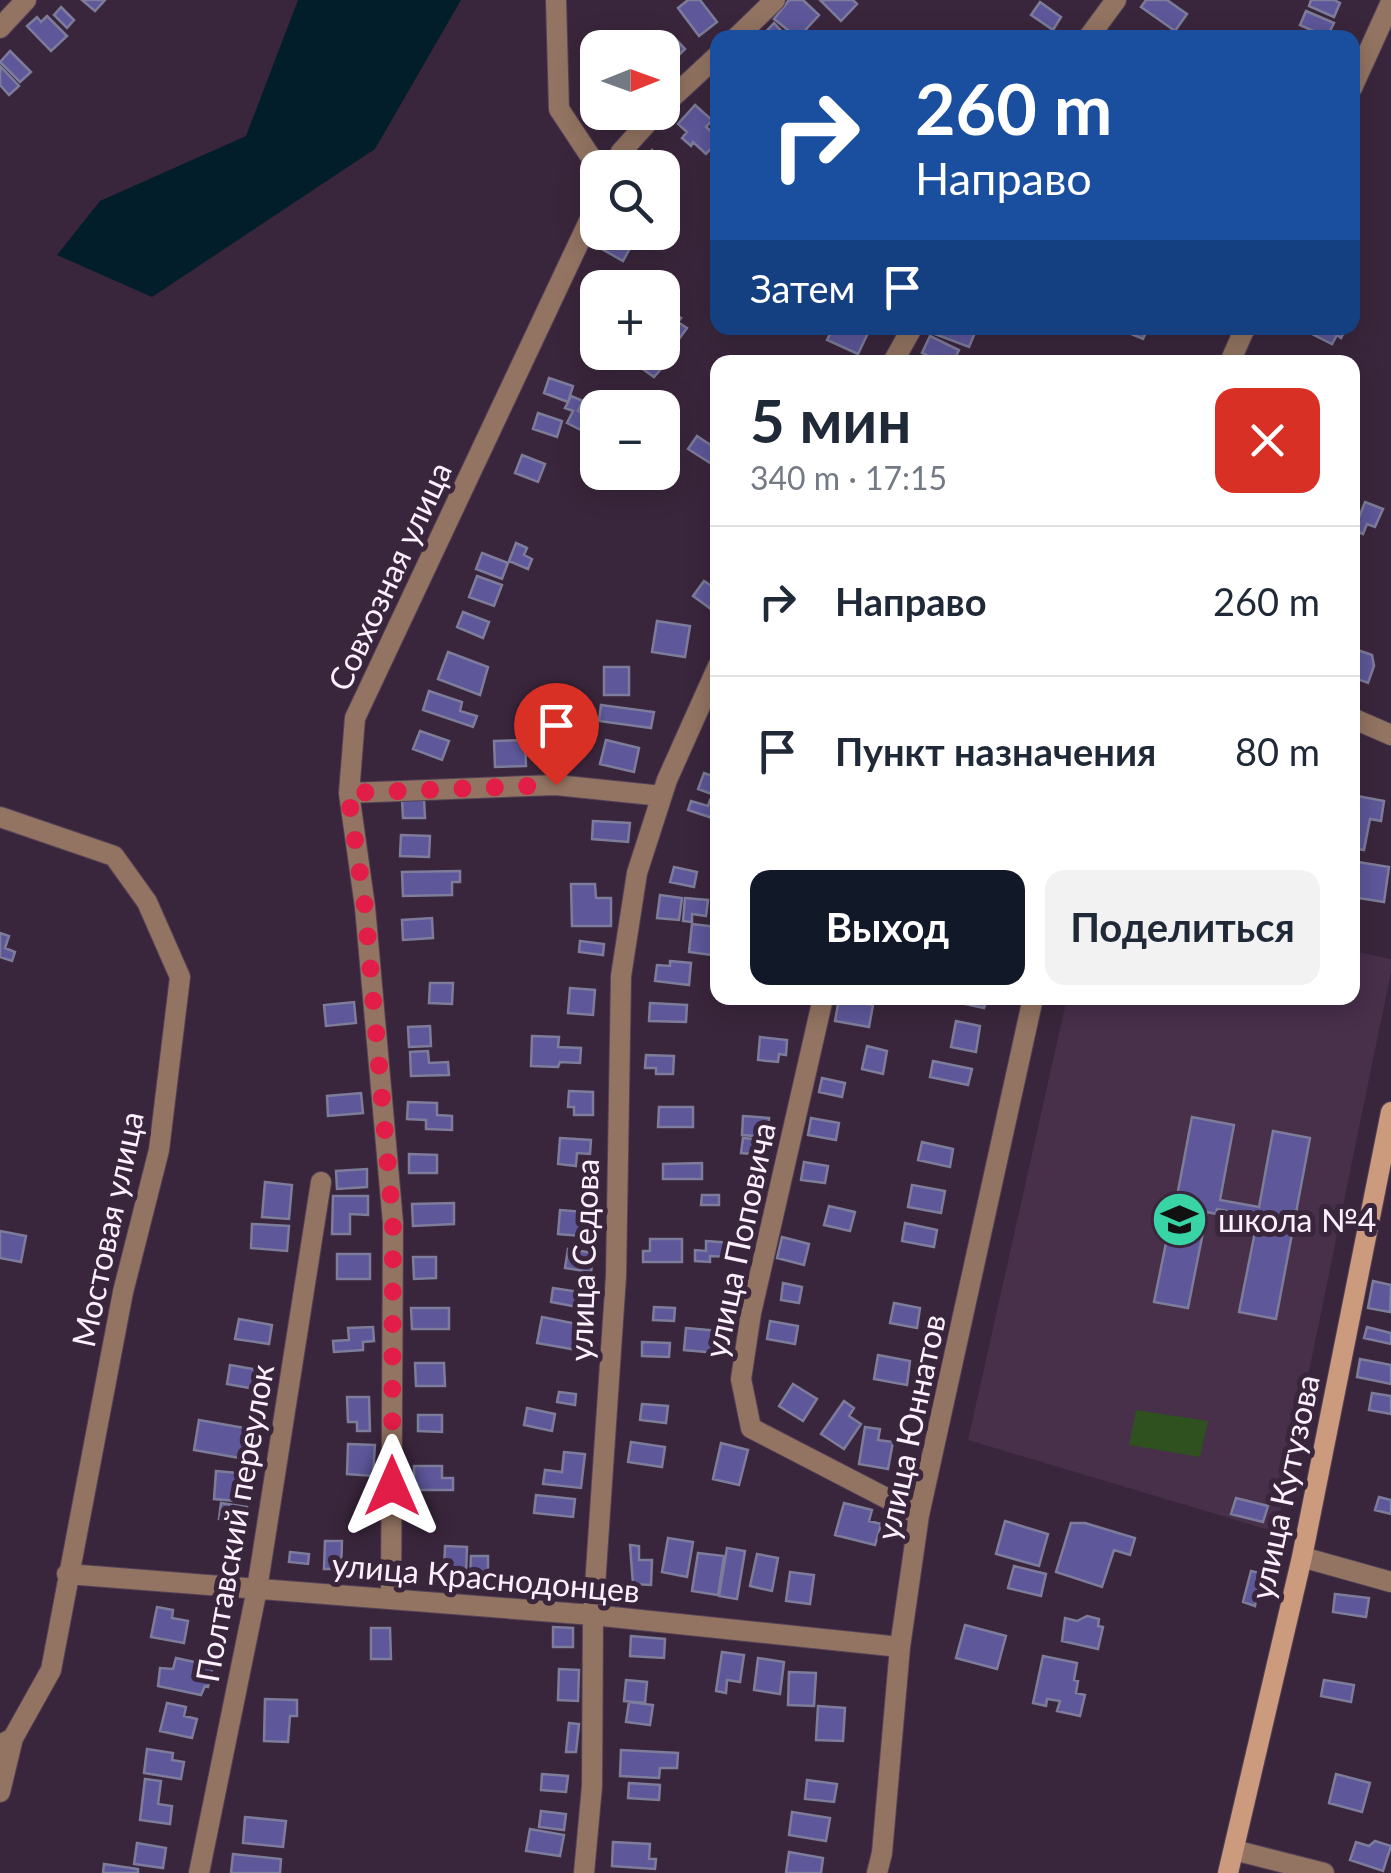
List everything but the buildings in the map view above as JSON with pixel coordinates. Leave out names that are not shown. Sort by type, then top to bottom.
[{"type":"main road","name":"улица Кутузова","points":[[1228,1873],[1302,1557],[1391,1112]]},
{"type":"street","points":[[0,28],[26,0]]},
{"type":"street","points":[[556,0],[559,109],[586,150]]},
{"type":"street","points":[[744,30],[775,0]]},
{"type":"street","points":[[1094,30],[1116,0]]},
{"type":"street","points":[[1360,70],[1391,2]]},
{"type":"street","points":[[680,91],[710,63]]},
{"type":"street","points":[[623,150],[641,130]]},
{"type":"street","name":"Совхозная улица","points":[[391,1599],[393,1223],[365,907],[348,793],[356,718],[580,240]]},
{"type":"street","name":"улица Седова","points":[[584,1873],[592,1786],[593,1615],[616,1276],[622,976],[637,873],[662,796],[710,685]]},
{"type":"street","points":[[1360,721],[1391,735]]},
{"type":"street","points":[[348,793],[556,785],[662,796]]},
{"type":"street","name":"Мостовая улица","points":[[0,817],[114,856],[147,902],[180,976],[159,1150],[123,1292],[51,1670],[7,1742],[0,1792]]},
{"type":"street","name":"улица Поповича","points":[[821,1005],[751,1314],[741,1379],[751,1428],[919,1516]]},
{"type":"street","name":"улица Юннатов","points":[[878,1873],[900,1647],[919,1516],[1031,1005]]},
{"type":"street","name":"Полтавский переулок","points":[[199,1873],[257,1589],[321,1182]]},
{"type":"street","points":[[1302,1557],[1391,1582]]},
{"type":"street","name":"улица Краснодонцев","points":[[67,1574],[593,1615],[900,1647]]},
{"type":"street","points":[[1234,1850],[1324,1873]]},
{"type":"shaded area","name":"школа №4","points":[[1360,952],[1391,959],[1276,1532],[968,1440],[1065,1005],[1360,1005]]},
{"type":"green space","points":[[1136,1410],[1208,1421],[1200,1457],[1129,1445]]},
{"type":"water","points":[[298,0],[461,0],[375,149],[152,297],[57,255],[100,201],[246,136]]},
{"type":"place","name":"школа №4","points":[[1179,1219]]},
{"type":"route","points":[[392,1486],[393,1223],[365,907],[348,793],[556,785]]}]
